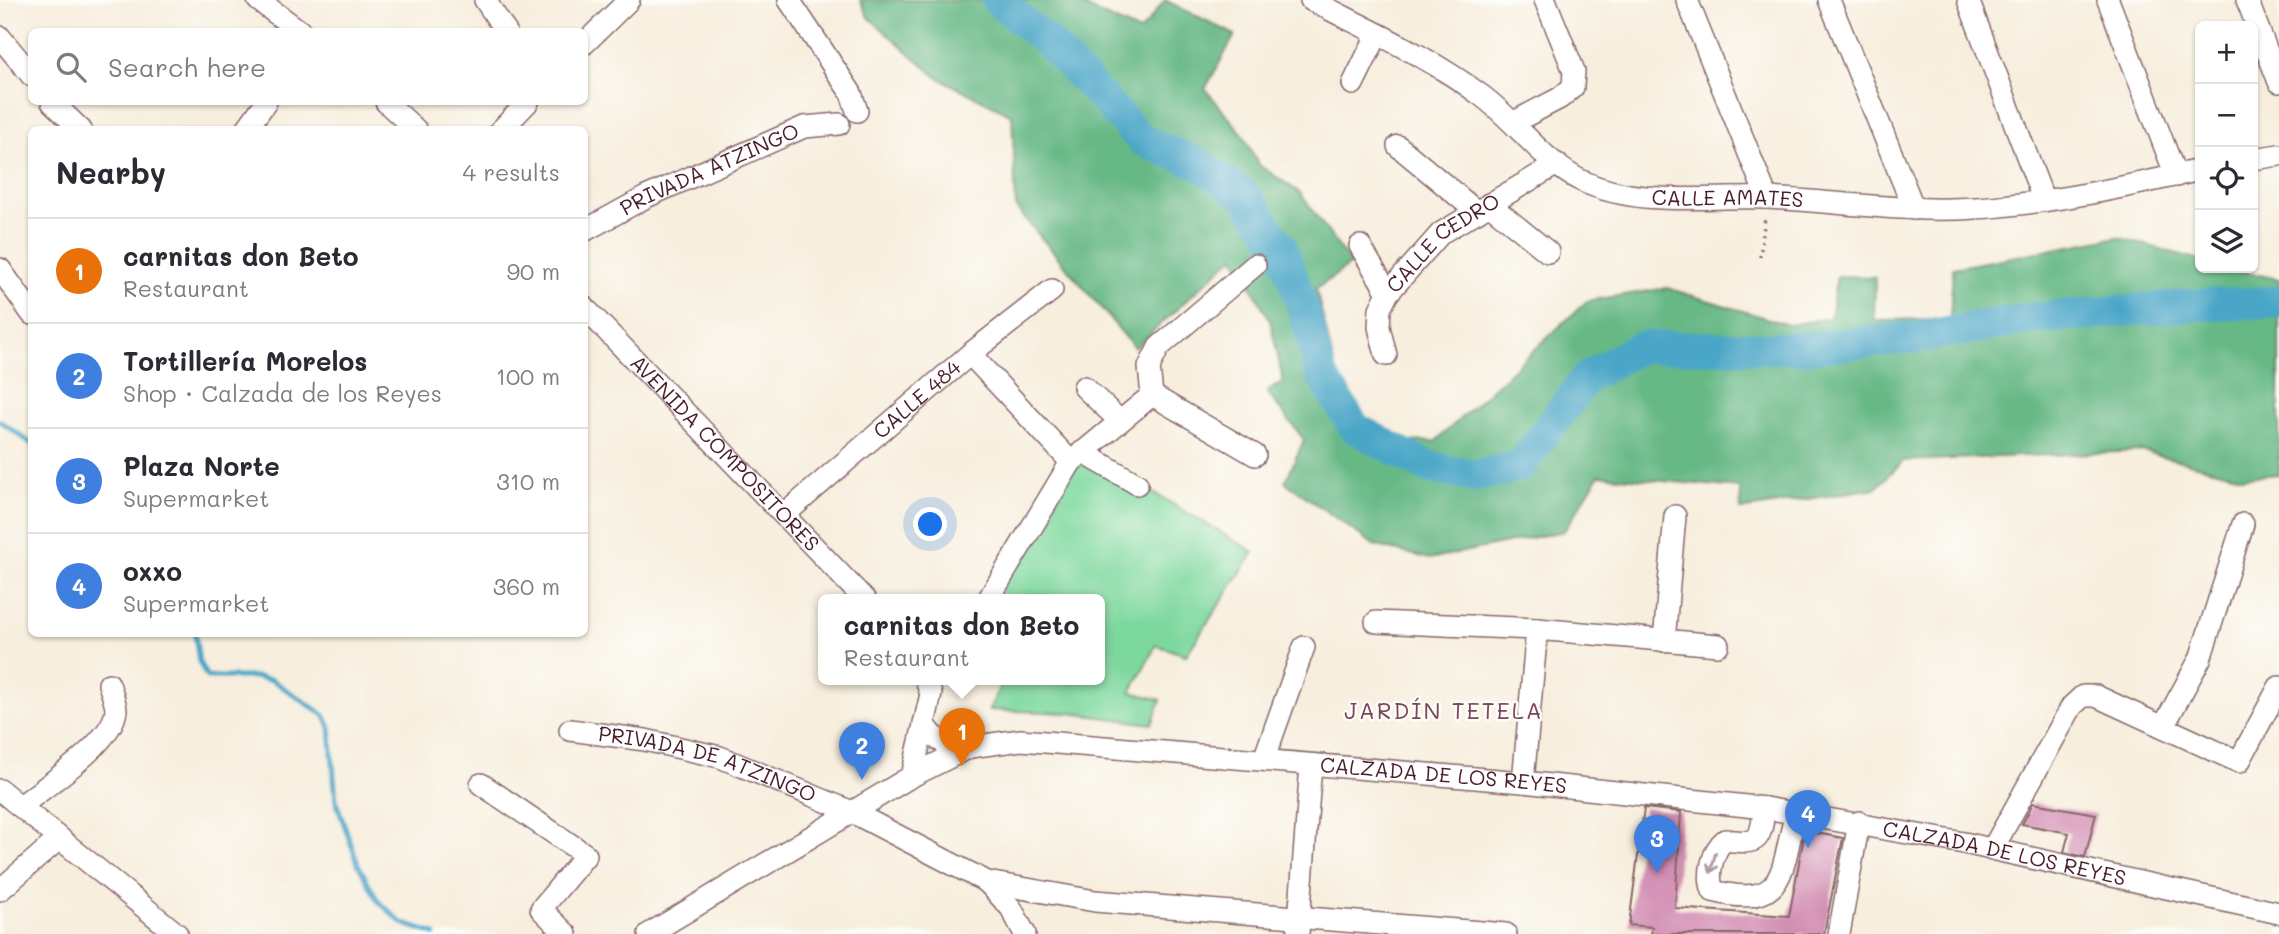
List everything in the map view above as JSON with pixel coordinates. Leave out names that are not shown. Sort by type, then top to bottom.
[{"type":"street","points":[[485,0],[503,28]]},
{"type":"street","points":[[588,40],[629,0]]},
{"type":"street","points":[[789,0],[851,93],[856,111]]},
{"type":"street","name":"CALLE AMATES","points":[[1311,0],[1448,72],[1514,122],[1557,164],[1598,188],[1634,196],[1767,198],[1914,209],[1975,208],[2044,201],[2195,171]]},
{"type":"street","points":[[1514,122],[1560,98],[1573,87],[1574,71],[1545,0]]},
{"type":"street","points":[[1687,0],[1767,198]]},
{"type":"street","points":[[1829,0],[1914,209]]},
{"type":"street","points":[[1968,0],[2044,201]]},
{"type":"street","points":[[2108,0],[2176,176]]},
{"type":"street","points":[[2247,0],[2279,82]]},
{"type":"street","points":[[272,4],[297,28]]},
{"type":"street","points":[[1353,84],[1377,35]]},
{"type":"street","points":[[0,37],[28,71]]},
{"type":"street","points":[[55,105],[77,126]]},
{"type":"street","points":[[249,126],[264,105]]},
{"type":"street","points":[[389,105],[412,126]]},
{"type":"street","points":[[505,126],[525,105]]},
{"type":"street","name":"PRIVADA ATZINGO","points":[[588,229],[646,197],[804,127],[823,123],[839,124]]},
{"type":"street","points":[[1398,146],[1548,252]]},
{"type":"street","points":[[2258,158],[2279,155]]},
{"type":"street","name":"CALLE CEDRO","points":[[1386,355],[1379,327],[1380,309],[1388,293],[1441,233],[1557,164]]},
{"type":"street","points":[[1360,246],[1388,293]]},
{"type":"street","points":[[1152,395],[1149,367],[1159,347],[1255,265]]},
{"type":"street","points":[[0,269],[28,308]]},
{"type":"street","name":"CALLE 484","points":[[785,514],[970,354],[1052,290]]},
{"type":"street","name":"AVENIDA COMPOSITORES","points":[[588,311],[859,594]]},
{"type":"street","points":[[970,354],[1076,457],[1137,484]]},
{"type":"street","points":[[1084,387],[1120,421]]},
{"type":"street","points":[[992,594],[1076,457],[1152,395]]},
{"type":"street","points":[[1152,395],[1255,455]]},
{"type":"street","points":[[1664,641],[1675,516]]},
{"type":"street","points":[[2163,727],[2200,659],[2243,524]]},
{"type":"street","points":[[1376,622],[1537,629],[1718,645]]},
{"type":"street","points":[[1523,782],[1537,629]]},
{"type":"street","points":[[1264,759],[1304,647]]},
{"type":"street","points":[[21,806],[98,742],[110,727],[116,710],[109,684]]},
{"type":"street","points":[[912,776],[932,685]]},
{"type":"street","points":[[1992,850],[2072,706],[2083,696],[2096,696],[2239,762],[2279,687]]},
{"type":"street","points":[[924,723],[930,735],[945,744],[970,747]]},
{"type":"street","name":"PRIVADA DE ATZINGO","points":[[570,730],[645,740],[720,757],[847,810],[987,882],[1011,908],[1025,934]]},
{"type":"street","name":"CALZADA DE LOS REYES","points":[[649,934],[847,810],[912,776],[970,747],[1021,740],[1523,782],[1765,808],[1859,822],[2279,913]]},
{"type":"street","points":[[1298,925],[1311,765]]},
{"type":"street","points":[[481,784],[586,855],[541,909],[566,934]]},
{"type":"street","points":[[0,790],[177,934]]},
{"type":"street","points":[[1765,808],[1760,836],[1755,841],[1725,840],[1720,844],[1711,870],[1713,891],[1751,896],[1763,896],[1769,891],[1780,873],[1796,813]]},
{"type":"street","points":[[1839,934],[1859,822]]},
{"type":"street","points":[[0,890],[60,838]]},
{"type":"street","points":[[987,882],[1095,901],[1298,925],[1506,934]]},
{"type":"path","points":[[1760,257],[1767,198]]},
{"type":"green space","points":[[860,0],[1082,0],[1081,5],[1140,32],[1165,0],[1235,35],[1205,89],[1242,133],[1259,165],[1300,193],[1351,264],[1316,289],[1341,392],[1362,416],[1405,442],[1436,441],[1587,301],[1667,288],[1789,325],[1830,318],[1837,276],[1875,277],[1874,320],[1950,319],[1953,268],[2117,237],[2195,259],[2195,273],[2251,273],[2279,279],[2279,474],[2245,477],[2141,451],[1903,461],[1876,488],[1741,510],[1740,488],[1599,475],[1564,531],[1430,559],[1374,545],[1285,482],[1304,440],[1267,392],[1283,381],[1270,320],[1234,256],[1135,348],[1016,208],[1012,115],[938,78],[868,17]]},
{"type":"green space","points":[[1072,445],[1254,552],[1186,655],[1156,645],[1131,692],[1161,700],[1152,724],[1070,713],[989,710],[1001,685],[1105,685],[1105,594],[983,594],[1071,462]]},
{"type":"building","points":[[2033,803],[2096,814],[2085,857],[2064,852],[2069,833],[2022,824]]},
{"type":"building","points":[[1644,808],[1681,812],[1675,908],[1789,916],[1805,831],[1843,838],[1824,934],[1651,934],[1652,927],[1629,925]]},
{"type":"waterway","points":[[997,0],[1049,43],[1142,140],[1199,164],[1246,197],[1282,248],[1306,316],[1321,374],[1355,428],[1428,467],[1474,476],[1520,466],[1587,377],[1640,347],[1803,348],[1917,337],[2029,319],[2191,305],[2279,302]]},
{"type":"waterway","points":[[0,421],[28,441]]},
{"type":"waterway","points":[[195,637],[199,662],[207,677],[255,677],[272,680],[324,715],[330,727],[336,801],[358,864],[378,901],[402,923],[435,934]]},
{"type":"place","name":"carnitas don Beto","points":[[962,766]]},
{"type":"place","name":"Tortillería Morelos","points":[[862,780]]},
{"type":"place","name":"oxxo","points":[[1808,848]]},
{"type":"place","name":"Plaza Norte","points":[[1657,873]]},
{"type":"district","name":"JARDÍN TETELA","points":[[1444,711]]}]
